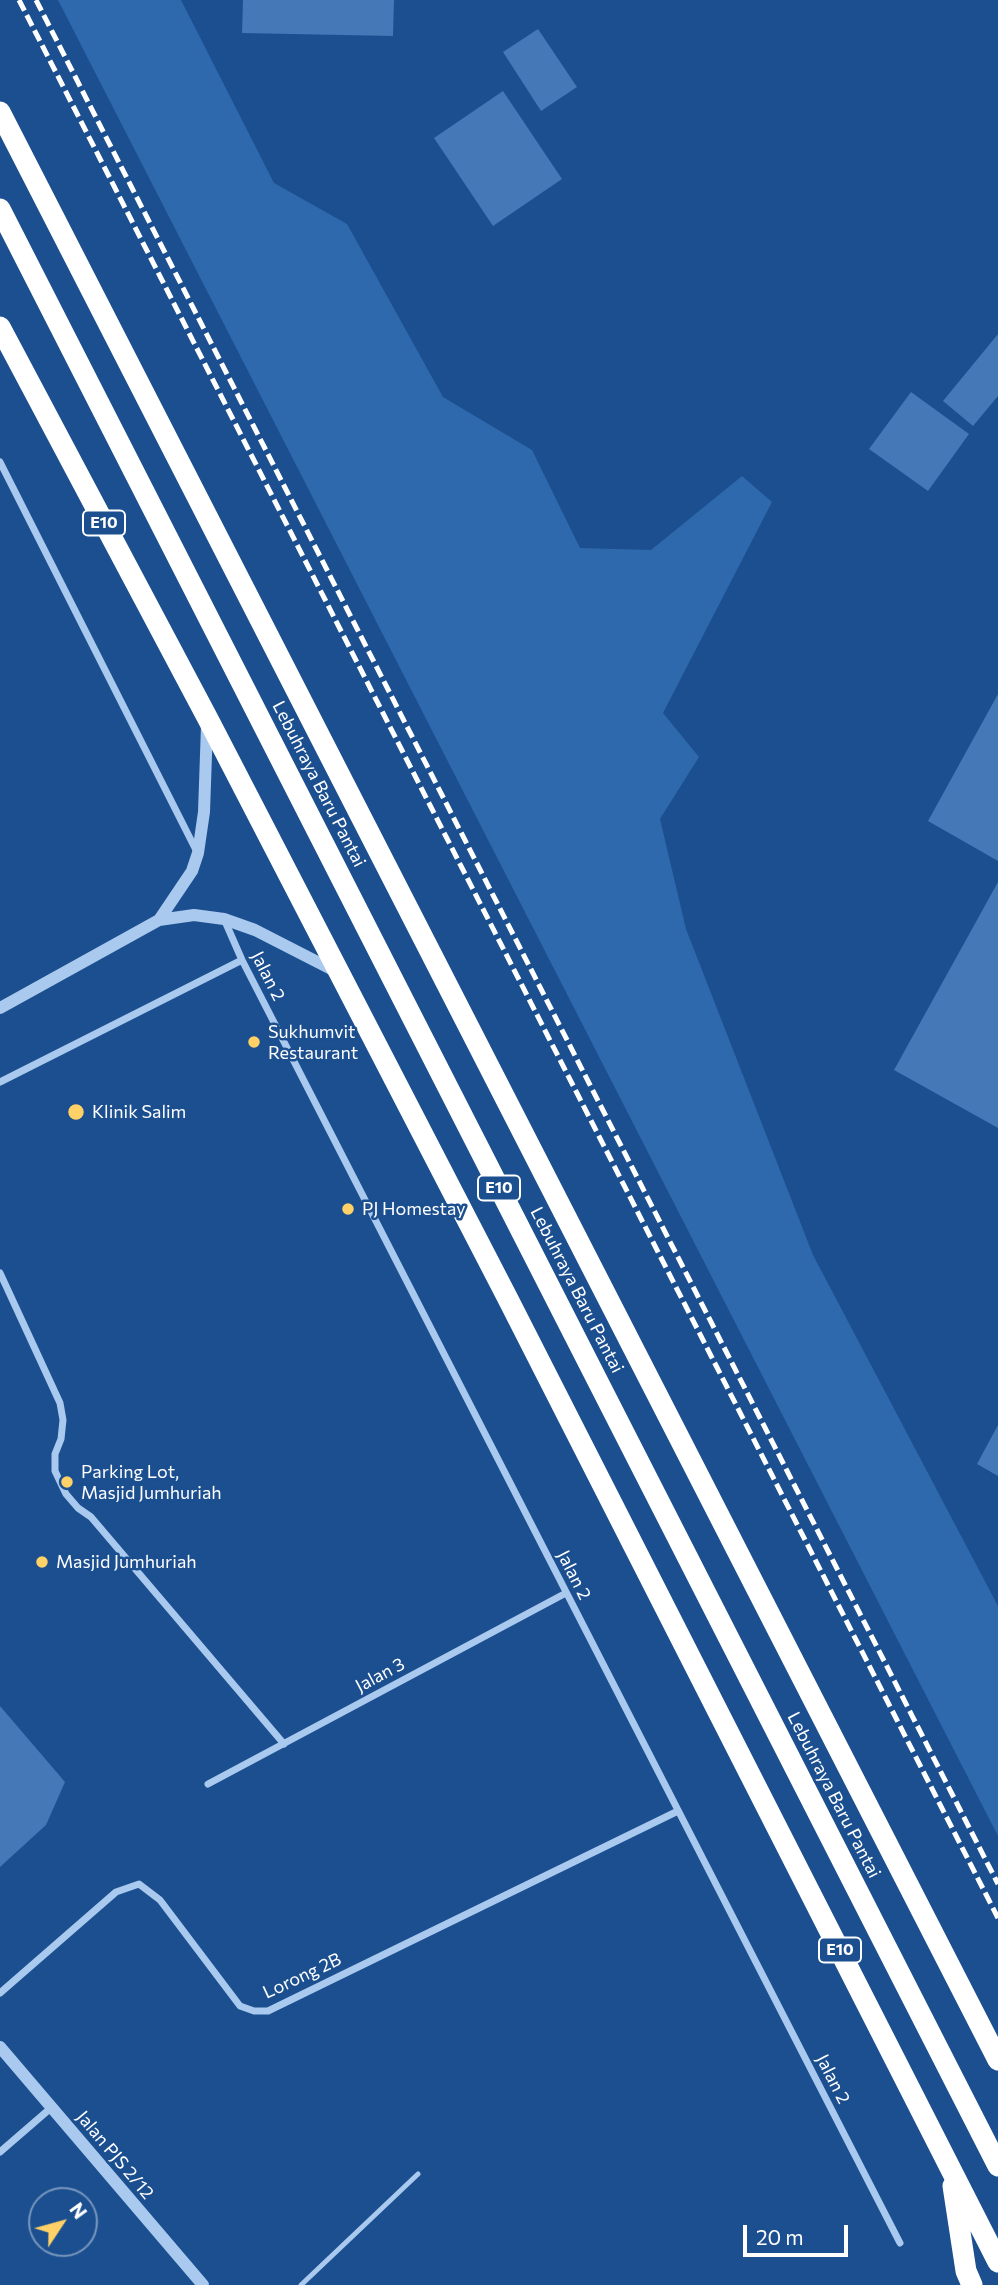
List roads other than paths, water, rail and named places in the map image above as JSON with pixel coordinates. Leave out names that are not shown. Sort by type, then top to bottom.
[{"type":"highway","points":[[0,112],[998,2060]]},
{"type":"highway","name":"Lebuhraya Baru Pantai","points":[[0,209],[998,2166]]},
{"type":"highway","name":"E10","points":[[0,327],[339,973],[998,2263]]},
{"type":"highway","points":[[950,2166],[966,2271],[972,2285]]},
{"type":"street","points":[[0,462],[198,853]]},
{"type":"street","points":[[159,920],[192,871],[198,853],[204,812],[208,719]]},
{"type":"street","points":[[0,1009],[159,920],[194,915],[224,919],[255,930],[339,973]]},
{"type":"street","name":"Jalan 2","points":[[224,919],[242,960],[900,2243]]},
{"type":"street","points":[[0,1082],[242,960]]},
{"type":"street","points":[[0,1273],[60,1403],[63,1420],[61,1439],[55,1454],[55,1471],[66,1494],[78,1508],[91,1517],[284,1744]]},
{"type":"street","name":"Jalan 3","points":[[208,1784],[566,1592]]},
{"type":"street","name":"Lorong 2B","points":[[0,1993],[116,1892],[139,1884],[160,1900],[240,2006],[254,2011],[268,2011],[678,1811]]},
{"type":"street","name":"Jalan PJS 2/12","points":[[0,2047],[203,2285]]},
{"type":"street","points":[[0,2152],[52,2108]]},
{"type":"lane","points":[[301,2285],[418,2174]]},
{"type":"railway","points":[[19,0],[998,1918]]},
{"type":"railway","points":[[36,0],[998,1884]]},
{"type":"place","name":"Sukhumvit Restaurant","points":[[254,1042]]},
{"type":"place","name":"Klinik Salim","points":[[76,1112]]},
{"type":"place","name":"PJ Homestay","points":[[348,1209]]},
{"type":"place","name":"Parking Lot, Masjid Jumhuriah","points":[[67,1482]]},
{"type":"place","name":"Masjid Jumhuriah","points":[[42,1562]]}]
